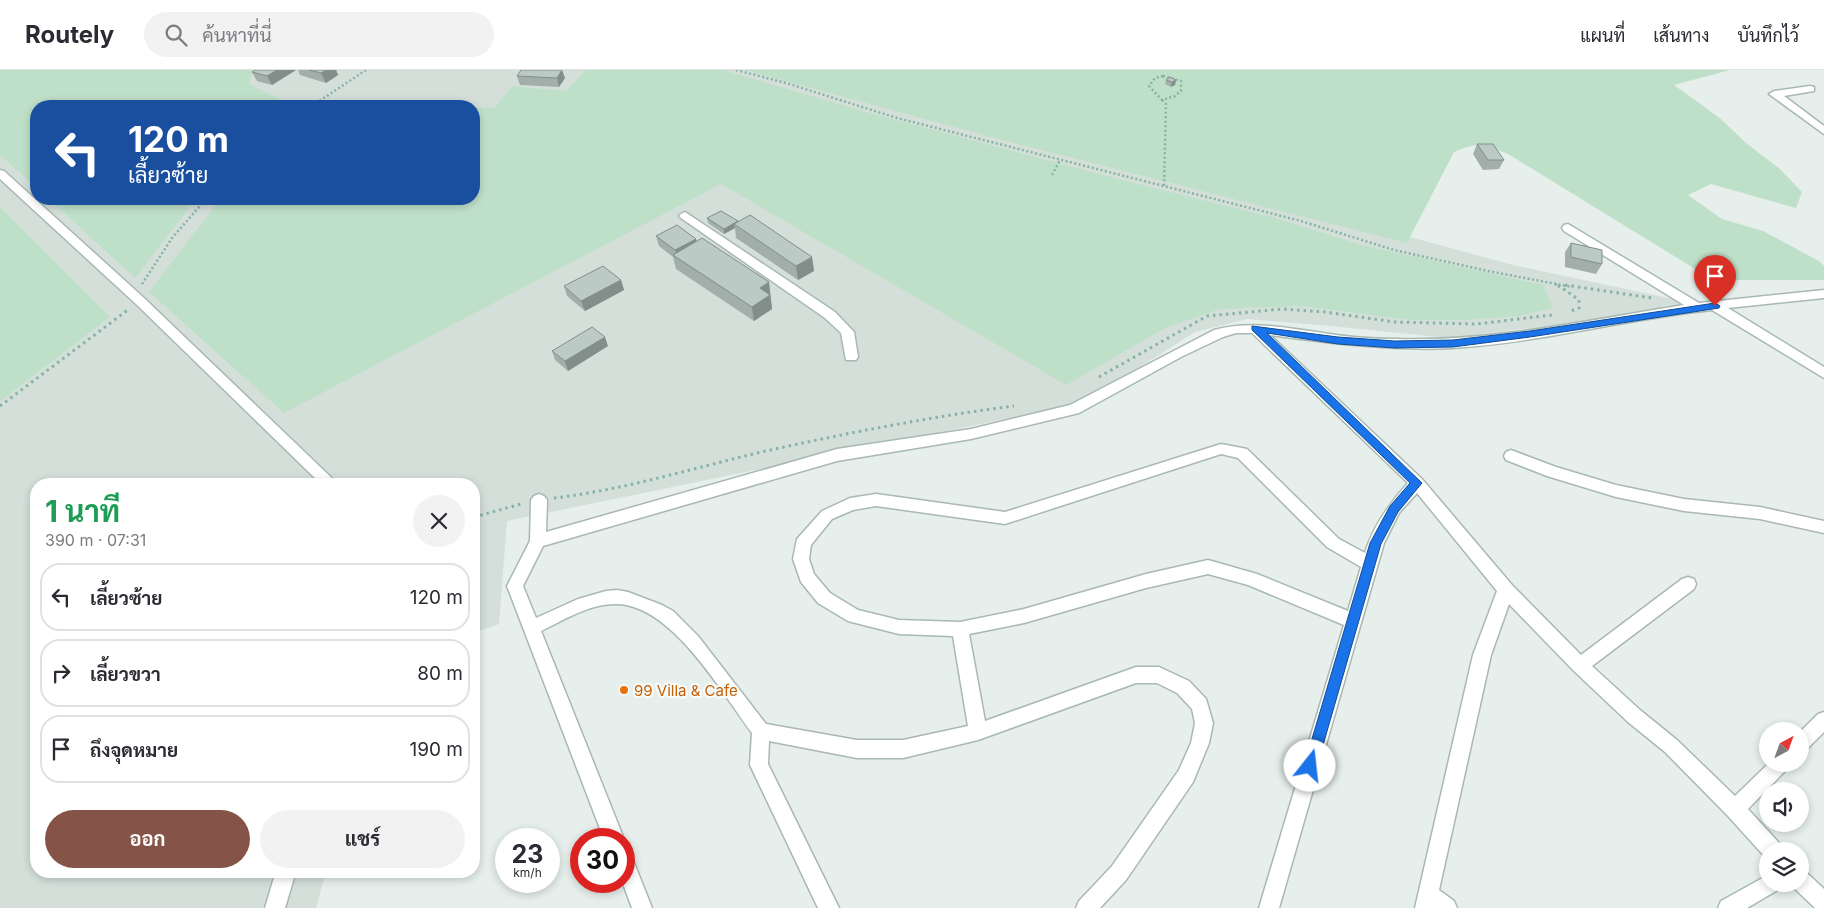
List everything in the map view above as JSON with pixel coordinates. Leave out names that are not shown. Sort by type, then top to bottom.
[{"type":"street","points":[[1810,89],[1774,94],[1794,107],[1824,132]]},
{"type":"street","points":[[0,173],[30,201]]},
{"type":"street","points":[[35,205],[136,298],[325,478]]},
{"type":"street","points":[[685,216],[830,315],[847,332],[851,358]]},
{"type":"street","points":[[1568,228],[1697,307]]},
{"type":"street","points":[[538,541],[837,455],[971,434],[1074,409],[1176,354],[1219,333],[1236,329],[1255,328],[1338,340],[1395,344],[1453,343],[1530,334],[1697,307],[1824,294]]},
{"type":"street","points":[[1715,306],[1824,373]]},
{"type":"street","points":[[1255,328],[1417,483],[1506,590],[1580,666],[1634,716],[1671,746],[1765,842]]},
{"type":"street","points":[[1353,621],[1251,579],[1208,567],[1146,581],[1024,616],[960,629],[899,627],[854,616],[824,598],[806,577],[801,559],[803,543],[827,515],[850,504],[876,500],[1005,518],[1221,449],[1242,453],[1333,543],[1370,564]]},
{"type":"street","points":[[1510,456],[1552,472],[1616,491],[1684,505],[1760,513],[1824,527]]},
{"type":"street","points":[[1269,908],[1376,543],[1394,509],[1417,483]]},
{"type":"street","points":[[539,500],[538,541],[515,586],[610,828]]},
{"type":"street","points":[[1580,666],[1688,584]]},
{"type":"street","points":[[1447,908],[1426,901],[1482,655],[1506,590]]},
{"type":"street","points":[[530,628],[585,603],[617,597],[639,603],[665,614],[685,634],[716,671],[761,732],[759,765],[829,908]]},
{"type":"street","points":[[960,629],[978,732]]},
{"type":"street","points":[[761,732],[857,748],[894,749],[948,740],[978,732],[1136,675],[1159,675],[1183,686],[1200,705],[1204,723],[1200,743],[1186,776],[1119,873],[1086,908]]},
{"type":"street","points":[[1809,735],[1824,720]]},
{"type":"street","points":[[1734,809],[1772,772]]},
{"type":"street","points":[[275,908],[284,878]]},
{"type":"street","points":[[1809,888],[1824,902]]},
{"type":"street","points":[[635,890],[642,908]]},
{"type":"street","points":[[1728,908],[1759,890]]},
{"type":"path","points":[[321,100],[366,70]]},
{"type":"path","points":[[736,70],[786,82],[897,118],[1301,221],[1339,235],[1436,260],[1554,284],[1658,299]]},
{"type":"path","points":[[1162,100],[1175,96],[1181,91],[1181,81],[1172,76],[1159,76],[1152,80],[1149,86],[1162,100],[1166,104],[1164,186]]},
{"type":"path","points":[[1052,175],[1060,160]]},
{"type":"path","points":[[0,406],[136,298],[172,238],[201,205]]},
{"type":"path","points":[[1554,284],[1573,295],[1580,304],[1579,308],[1562,314]]},
{"type":"path","points":[[1096,378],[1207,316],[1283,309],[1325,312],[1395,322],[1476,324],[1554,314]]},
{"type":"path","points":[[480,515],[539,500],[595,493],[758,453],[937,416],[1015,406]]},
{"type":"shaded area","points":[[0,70],[796,70],[1513,265],[1687,302],[1606,319],[1447,338],[1247,319],[1195,332],[1083,403],[507,521],[499,624],[480,631],[480,478],[30,478],[30,878],[324,878],[316,908],[0,908]]},
{"type":"green space","points":[[0,70],[257,70],[252,74],[249,84],[282,100],[30,100],[30,182],[0,155]]},
{"type":"green space","points":[[586,70],[723,70],[870,113],[1275,218],[1362,245],[1543,285],[1553,308],[1519,316],[1465,320],[1410,320],[1301,306],[1220,309],[1167,327],[1066,385],[721,184],[284,413],[149,292],[215,205],[480,205],[480,107],[495,108],[512,86],[566,91]]},
{"type":"green space","points":[[745,70],[1730,70],[1674,85],[1721,119],[1746,143],[1780,169],[1802,192],[1796,208],[1711,184],[1688,195],[1722,219],[1763,231],[1819,261],[1824,266],[1824,280],[1713,280],[1508,154],[1487,146],[1470,146],[1454,152],[1407,243],[1002,140]]},
{"type":"green space","points":[[56,205],[191,205],[135,278]]},
{"type":"green space","points":[[0,207],[110,317],[0,401]]},
{"type":"building","points":[[255,70],[277,70],[267,76],[252,72]]},
{"type":"building","points":[[309,70],[327,70],[321,73]]},
{"type":"building","points":[[521,70],[562,70],[557,78],[517,76]]},
{"type":"building","points":[[1170,77],[1176,80],[1172,82],[1166,80]]},
{"type":"building","points":[[1477,144],[1493,144],[1504,160],[1488,160]]},
{"type":"building","points":[[721,211],[738,221],[724,229],[707,218]]},
{"type":"building","points":[[750,215],[812,257],[796,266],[734,224]]},
{"type":"building","points":[[677,225],[696,239],[675,250],[656,236]]},
{"type":"building","points":[[702,238],[769,282],[760,288],[770,295],[752,307],[673,255]]},
{"type":"building","points":[[1571,243],[1602,250],[1602,264],[1571,257]]},
{"type":"building","points":[[603,266],[621,280],[581,301],[564,286]]},
{"type":"building","points":[[592,327],[605,337],[565,361],[552,351]]},
{"type":"place","name":"99 Villa & Cafe","points":[[624,690]]},
{"type":"route","points":[[1310,766],[1376,543],[1394,509],[1417,483],[1255,328],[1338,340],[1395,344],[1453,343],[1530,334],[1697,307],[1715,306]]}]
